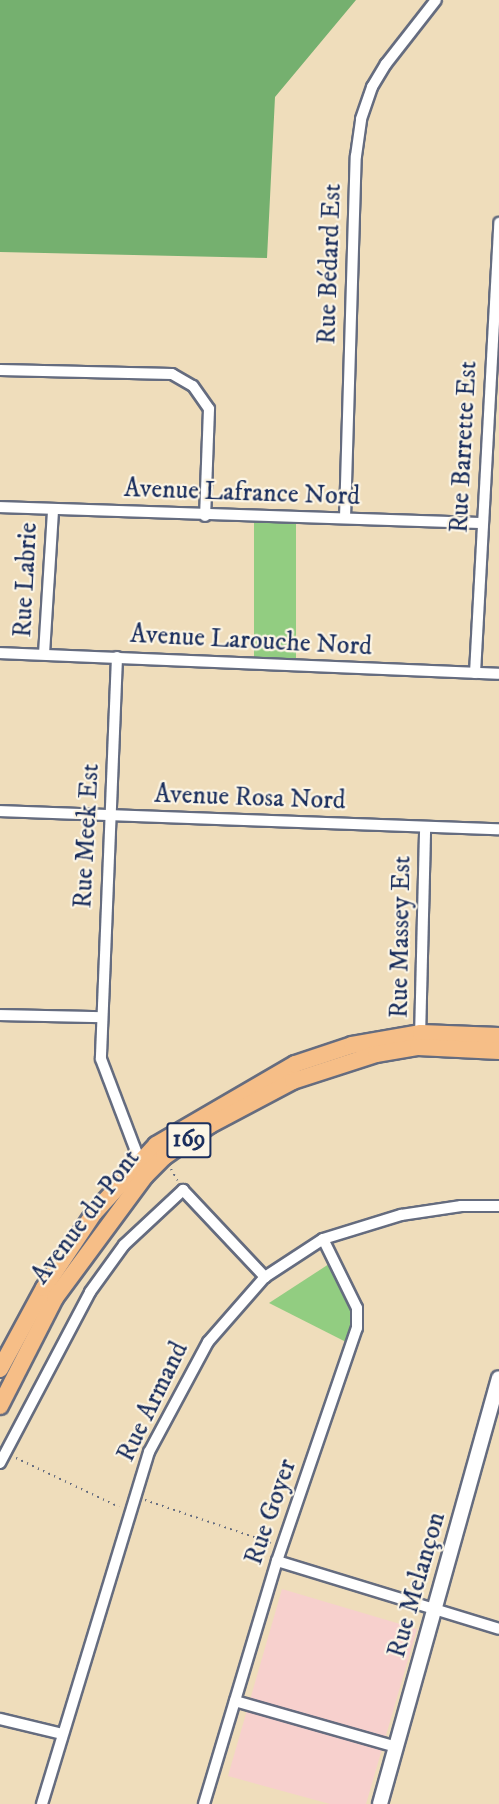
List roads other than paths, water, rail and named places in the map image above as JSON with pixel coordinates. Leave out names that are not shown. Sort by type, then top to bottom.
[{"type":"main road","name":"Avenue du Pont","points":[[0,1369],[44,1288],[94,1213],[156,1145],[295,1064],[352,1045],[499,1036]]},
{"type":"main road","name":"Avenue du Pont","points":[[0,1406],[55,1298],[145,1176],[164,1157],[210,1125],[293,1081],[420,1040],[499,1051]]},
{"type":"street","name":"Rue Bédard Est","points":[[345,518],[356,156],[361,119],[372,87],[436,0]]},
{"type":"street","name":"Rue Barrette Est","points":[[476,673],[499,223]]},
{"type":"street","points":[[0,370],[172,374],[193,386],[209,409],[205,516]]},
{"type":"street","name":"Avenue Lafrance Nord","points":[[0,507],[205,516],[483,523]]},
{"type":"street","name":"Rue Labrie","points":[[44,654],[53,509]]},
{"type":"street","name":"Avenue Larouche Nord","points":[[0,653],[117,657],[250,666],[499,674]]},
{"type":"street","name":"Rue Meek Est","points":[[117,657],[111,815],[99,1017],[101,1059],[132,1147],[140,1160],[145,1176]]},
{"type":"street","name":"Avenue Rosa Nord","points":[[0,812],[499,829]]},
{"type":"street","name":"Rue Massey Est","points":[[420,1040],[426,827]]},
{"type":"street","points":[[0,1015],[99,1017]]},
{"type":"street","points":[[3,1458],[90,1292],[124,1245],[183,1190],[265,1277]]},
{"type":"street","name":"Rue Armand","points":[[42,1804],[148,1452],[208,1342],[265,1277],[323,1239],[401,1215],[461,1206],[499,1206]]},
{"type":"street","name":"Rue Goyer","points":[[204,1804],[277,1561],[357,1328],[357,1308],[323,1239]]},
{"type":"street","name":"Rue Melançon","points":[[380,1804],[499,1378]]},
{"type":"street","points":[[277,1561],[499,1629]]},
{"type":"street","points":[[235,1701],[396,1747]]},
{"type":"street","points":[[0,1719],[62,1734]]}]
